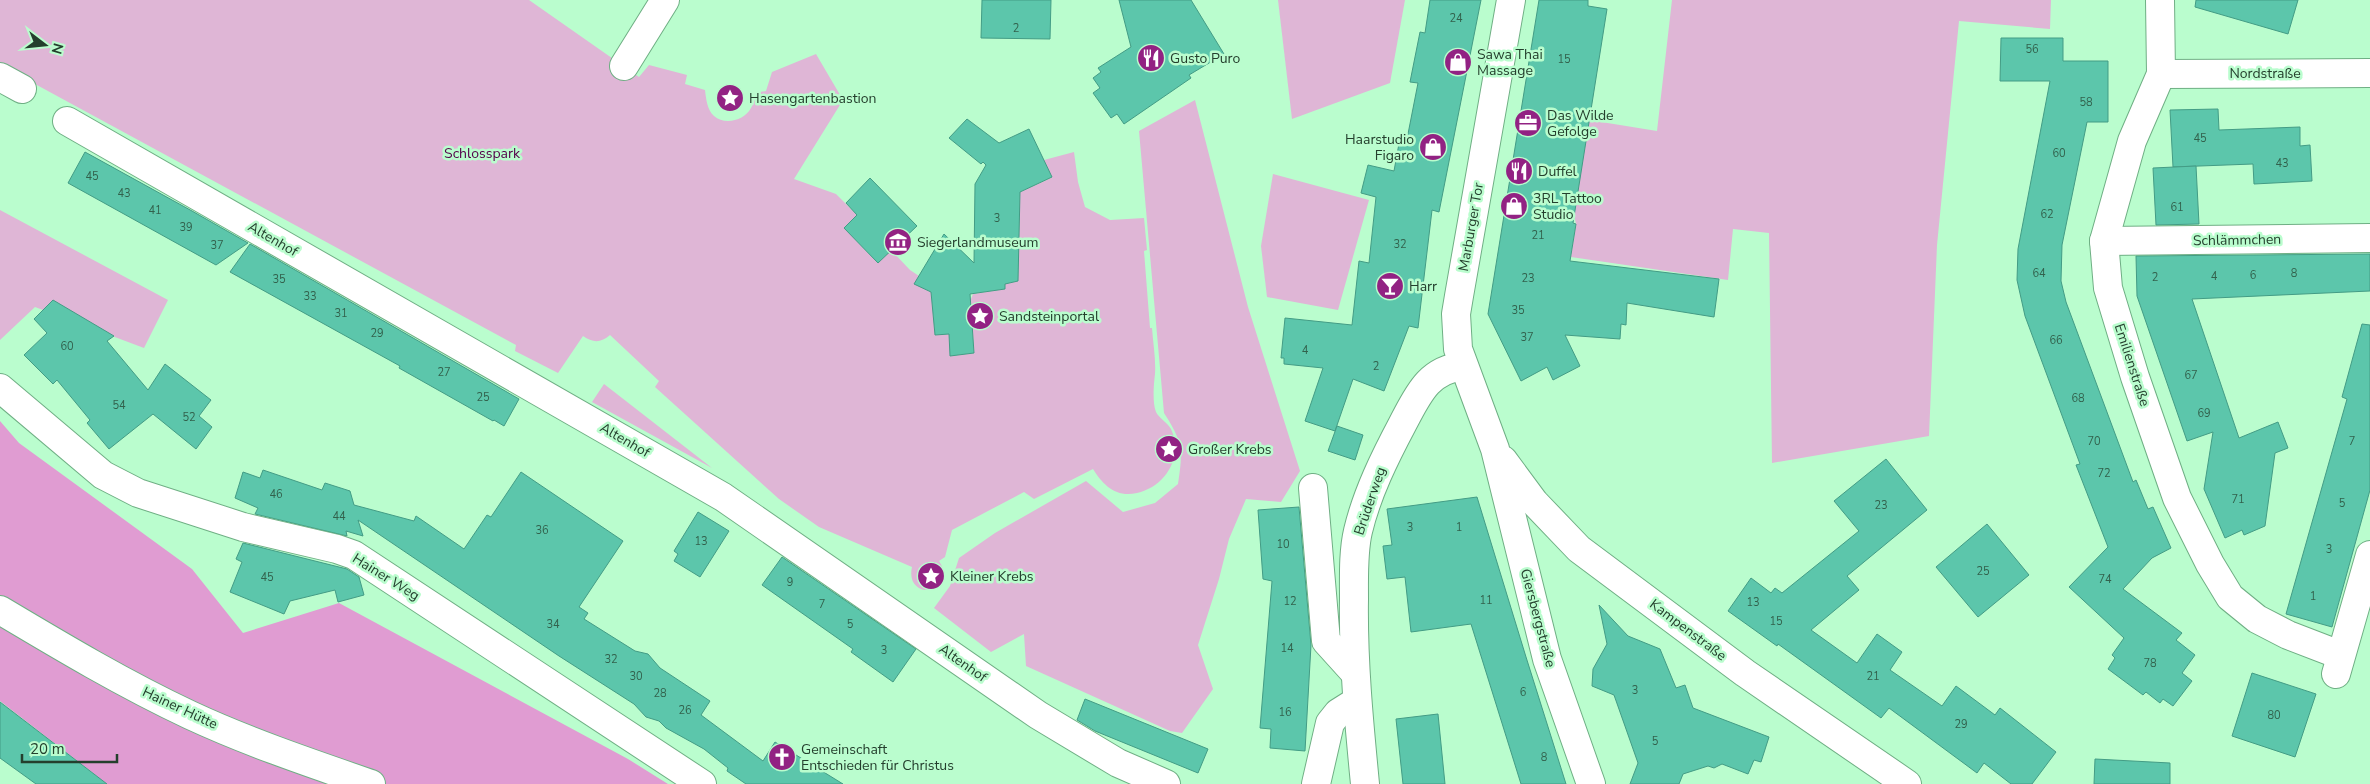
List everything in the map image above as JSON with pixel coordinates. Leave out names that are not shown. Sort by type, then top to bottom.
[{"type":"street","points":[[624,66],[665,0]]},
{"type":"street","name":"Marburger Tor","points":[[1495,449],[1458,349],[1456,314],[1511,0]]},
{"type":"street","name":"Emilienstraße","points":[[2160,0],[2161,74],[2132,141],[2104,242],[2108,288],[2135,377],[2177,498],[2210,564],[2230,597],[2256,618],[2338,665],[2370,555]]},
{"type":"street","name":"Nordstraße","points":[[2161,74],[2370,73]]},
{"type":"street","name":"Altenhof","points":[[67,121],[724,496],[1038,715],[1118,764],[1166,784]]},
{"type":"street","name":"Schlämmchen","points":[[2104,242],[2370,238]]},
{"type":"street","name":"Brüderweg","points":[[1364,784],[1354,672],[1354,570],[1358,532],[1375,478],[1420,392],[1436,375],[1449,368],[1463,366]]},
{"type":"street","name":"Hainer Weg","points":[[0,388],[103,476],[138,493],[243,527],[337,549],[354,555],[702,784]]},
{"type":"street","name":"Giersbergstraße","points":[[1495,449],[1547,659],[1591,784]]},
{"type":"street","name":"Kampenstraße","points":[[1495,449],[1534,502],[1578,548],[1745,673],[1907,784]]},
{"type":"street","points":[[1313,488],[1326,641],[1354,672]]},
{"type":"street","name":"Hainer Hütte","points":[[0,610],[94,665],[190,715],[288,755],[371,784]]},
{"type":"street","points":[[1316,784],[1330,723],[1338,713],[1358,701]]},
{"type":"green space","name":"Schlosspark","points":[[0,0],[529,0],[639,77],[649,65],[687,75],[685,84],[705,90],[710,111],[714,116],[724,121],[740,118],[748,112],[753,105],[755,93],[766,91],[772,72],[816,54],[843,100],[794,179],[836,194],[857,215],[844,228],[878,263],[891,250],[910,270],[940,290],[932,298],[935,335],[949,334],[951,356],[974,353],[971,299],[973,294],[1004,289],[1005,284],[1018,281],[1020,192],[1051,178],[1044,160],[1074,152],[1078,182],[1085,207],[1110,220],[1144,218],[1147,250],[1144,251],[1150,328],[1152,328],[1155,363],[1154,403],[1157,414],[1171,429],[1175,450],[1173,460],[1169,469],[1156,484],[1147,490],[1137,493],[1123,494],[1116,492],[1101,480],[1093,469],[1034,499],[1024,492],[952,530],[945,557],[939,561],[944,572],[943,581],[938,587],[931,590],[923,589],[916,586],[912,578],[912,567],[819,527],[779,499],[655,387],[659,381],[610,335],[603,340],[597,341],[583,336],[558,373],[515,351],[516,345],[0,65]]},
{"type":"green space","points":[[1278,0],[1405,0],[1390,83],[1292,119]]},
{"type":"green space","points":[[1672,0],[2051,0],[2050,29],[1959,21],[1937,245],[1929,436],[1772,463],[1769,233],[1733,229],[1728,280],[1571,257],[1576,224],[1574,214],[1589,120],[1657,131]]},
{"type":"green space","points":[[1195,100],[1248,307],[1300,471],[1281,502],[1246,499],[1229,539],[1219,579],[1198,645],[1213,689],[1182,733],[1170,731],[1026,666],[1024,634],[991,652],[934,608],[950,586],[959,558],[995,533],[1086,481],[1123,512],[1155,503],[1178,484],[1181,455],[1175,432],[1164,413],[1139,131]]},
{"type":"green space","points":[[1273,174],[1369,200],[1338,310],[1267,297],[1261,246]]},
{"type":"green space","points":[[0,210],[168,300],[144,348],[35,307],[0,340]]},
{"type":"green space","points":[[604,384],[712,468],[592,402]]},
{"type":"shaded area","points":[[0,421],[19,443],[192,569],[243,633],[339,603],[628,759],[668,784],[95,784],[98,777],[0,701]]},
{"type":"building","points":[[982,0],[1051,0],[1050,39],[981,38]]},
{"type":"building","name":"Gusto Puro","points":[[1119,0],[1191,0],[1224,54],[1189,75],[1191,78],[1124,124],[1117,114],[1111,118],[1093,93],[1100,88],[1093,78],[1101,72],[1098,68],[1131,47]]},
{"type":"building","points":[[1430,0],[1481,0],[1439,212],[1432,210],[1418,328],[1409,326],[1384,391],[1353,379],[1335,431],[1305,421],[1323,368],[1284,364],[1284,358],[1281,358],[1285,318],[1352,325],[1359,261],[1369,263],[1376,197],[1361,193],[1368,165],[1394,171],[1400,138],[1407,139],[1418,83],[1410,82],[1420,32],[1425,33]]},
{"type":"building","points":[[1539,0],[1588,0],[1588,6],[1607,9],[1573,223],[1576,224],[1570,261],[1719,279],[1714,317],[1627,303],[1626,325],[1621,324],[1620,339],[1565,335],[1580,366],[1553,380],[1547,367],[1521,381],[1488,314]]},
{"type":"building","points":[[2196,0],[2298,0],[2288,34],[2195,7]]},
{"type":"building","points":[[2001,38],[2063,38],[2063,61],[2108,61],[2108,122],[2087,122],[2062,245],[2061,281],[2066,302],[2133,482],[2136,480],[2148,509],[2153,507],[2171,548],[2152,558],[2123,589],[2182,633],[2176,640],[2195,655],[2182,673],[2192,681],[2173,706],[2163,699],[2160,703],[2146,692],[2143,695],[2108,669],[2115,658],[2112,655],[2124,638],[2069,587],[2108,547],[2076,465],[2080,464],[2025,316],[2017,280],[2018,249],[2050,81],[2000,81]]},
{"type":"building","points":[[2218,109],[2219,130],[2300,127],[2300,146],[2310,145],[2312,181],[2254,184],[2253,164],[2173,167],[2170,110]]},
{"type":"building","points":[[967,119],[999,143],[1029,129],[1052,177],[1020,192],[1018,281],[1005,284],[1005,289],[970,294],[974,353],[950,356],[949,334],[935,335],[931,292],[914,284],[944,234],[974,263],[975,184],[986,165],[983,162],[981,164],[949,138]]},
{"type":"building","points":[[85,152],[248,243],[216,265],[68,183]]},
{"type":"building","points":[[2196,166],[2199,224],[2156,225],[2153,168]]},
{"type":"building","points":[[870,178],[917,226],[878,263],[844,228],[857,215],[846,203]]},
{"type":"building","points":[[250,244],[519,399],[504,426],[230,272]]},
{"type":"building","points":[[2370,254],[2370,291],[2192,299],[2239,438],[2278,422],[2288,448],[2275,453],[2265,526],[2244,535],[2242,530],[2225,538],[2204,489],[2213,432],[2187,441],[2137,296],[2136,256]]},
{"type":"building","points":[[53,300],[114,336],[107,341],[148,390],[165,364],[211,400],[199,416],[212,427],[196,449],[153,414],[109,449],[87,423],[90,420],[57,380],[53,384],[24,355],[47,333],[34,319]]},
{"type":"building","points":[[2362,324],[2370,325],[2370,490],[2332,627],[2286,614],[2347,399],[2342,397]]},
{"type":"building","points":[[1337,426],[1363,435],[1355,460],[1328,451]]},
{"type":"building","points":[[1886,459],[1927,510],[1847,576],[1859,590],[1811,630],[1857,663],[1877,634],[1902,652],[1890,670],[1942,706],[1956,686],[1995,715],[2000,708],[2056,752],[2032,784],[2011,784],[1984,763],[1977,773],[1889,708],[1881,718],[1778,644],[1777,646],[1728,611],[1751,578],[1771,593],[1775,588],[1782,593],[1859,531],[1834,501]]},
{"type":"building","points":[[263,470],[322,490],[325,483],[350,491],[354,505],[414,521],[416,516],[464,549],[487,515],[491,517],[521,472],[623,541],[579,607],[588,613],[584,619],[635,651],[648,654],[660,668],[710,701],[701,715],[763,761],[775,742],[843,784],[746,784],[727,771],[728,768],[704,749],[666,728],[659,721],[646,717],[634,704],[559,656],[358,520],[363,536],[346,531],[347,536],[255,514],[258,508],[235,498],[243,472],[260,478]]},
{"type":"building","points":[[1477,497],[1566,784],[1521,784],[1471,624],[1411,632],[1405,577],[1387,579],[1383,546],[1392,545],[1387,509]]},
{"type":"building","points":[[1299,507],[1311,645],[1305,751],[1270,748],[1271,729],[1260,728],[1272,581],[1263,579],[1258,510]]},
{"type":"building","points":[[698,512],[729,531],[700,577],[674,561],[678,554],[674,551]]},
{"type":"building","points":[[1987,524],[2029,575],[1978,617],[1936,567]]},
{"type":"building","points":[[243,543],[347,569],[359,577],[364,595],[338,602],[335,590],[290,601],[284,614],[230,592],[242,562],[236,559]]},
{"type":"building","points":[[782,557],[916,649],[893,682],[851,652],[853,649],[762,585]]},
{"type":"building","points":[[1599,605],[1628,636],[1660,649],[1676,688],[1685,685],[1693,708],[1769,737],[1761,762],[1754,760],[1748,774],[1722,764],[1714,768],[1708,766],[1683,774],[1679,784],[1630,784],[1638,763],[1614,695],[1592,686],[1593,669],[1607,644]]},
{"type":"building","points":[[2252,673],[2316,694],[2295,757],[2232,736]]},
{"type":"building","points":[[1085,699],[1208,749],[1198,773],[1095,731],[1077,720]]},
{"type":"building","points":[[0,702],[107,784],[36,784],[0,758]]},
{"type":"building","points":[[1438,714],[1445,784],[1403,784],[1396,719]]},
{"type":"building","points":[[2095,759],[2170,763],[2170,784],[2094,784]]},
{"type":"place","name":"Gusto Puro","points":[[1151,58]]},
{"type":"place","name":"Sawa Thai Massage","points":[[1458,62]]},
{"type":"place","name":"Hasengartenbastion","points":[[730,98]]},
{"type":"place","name":"Das Wilde Gefolge","points":[[1528,123]]},
{"type":"place","name":"Haarstudio Figaro","points":[[1433,147]]},
{"type":"place","name":"Duffel","points":[[1519,171]]},
{"type":"place","name":"3RL Tattoo Studio","points":[[1514,206]]},
{"type":"place","name":"Siegerlandmuseum","points":[[898,242]]},
{"type":"place","name":"Harr","points":[[1390,286]]},
{"type":"place","name":"Sandsteinportal","points":[[980,316]]},
{"type":"place","name":"Großer Krebs","points":[[1169,449]]},
{"type":"place","name":"Kleiner Krebs","points":[[931,576]]},
{"type":"place","name":"Gemeinschaft Entschieden für Christus","points":[[782,757]]}]
